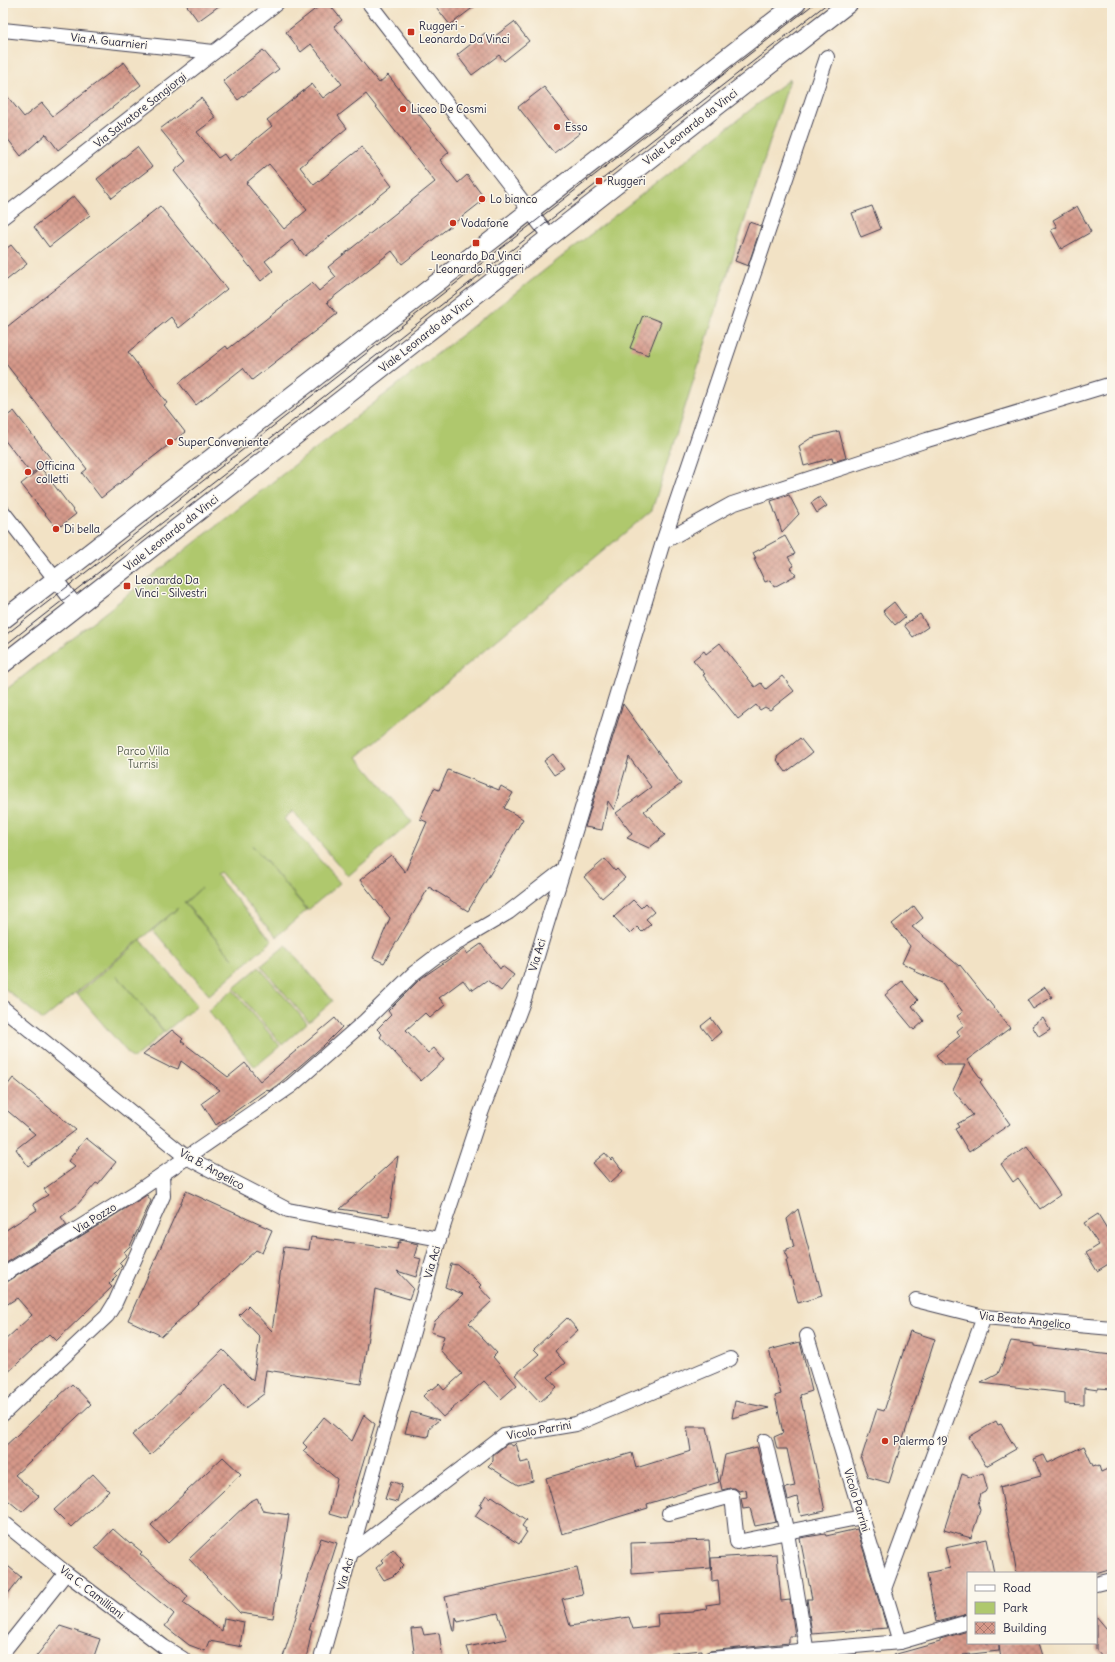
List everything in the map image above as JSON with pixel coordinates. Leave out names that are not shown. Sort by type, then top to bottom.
[{"type":"street","name":"Via Salvatore Sangiorgi","points":[[3,217],[277,3]]},
{"type":"street","points":[[369,3],[550,237]]},
{"type":"street","points":[[3,620],[797,3]]},
{"type":"street","name":"Viale Leonardo da Vinci","points":[[3,664],[849,3]]},
{"type":"street","name":"Via A. Guarnieri","points":[[3,30],[214,52]]},
{"type":"street","name":"Via Aci","points":[[321,1659],[439,1239],[478,1122],[524,999],[663,542],[827,57]]},
{"type":"street","points":[[663,542],[732,504],[927,440],[1112,384]]},
{"type":"street","points":[[3,512],[76,607]]},
{"type":"street","name":"Via Pozzo","points":[[3,1275],[162,1175],[290,1086],[365,1021],[414,973],[463,939],[508,912],[562,870]]},
{"type":"street","name":"Via B. Angelico","points":[[3,1008],[186,1157],[288,1210],[439,1239]]},
{"type":"street","points":[[3,1414],[107,1316],[115,1303],[162,1196],[162,1175]]},
{"type":"street","name":"Via Beato Angelico","points":[[916,1300],[984,1317],[1112,1328]]},
{"type":"street","points":[[884,1589],[984,1317]]},
{"type":"street","name":"Vicolo Parrini","points":[[807,1336],[900,1642]]},
{"type":"street","name":"Vicolo Parrini","points":[[351,1553],[504,1436],[576,1424],[730,1359]]},
{"type":"street","points":[[765,1440],[787,1533],[807,1654]]},
{"type":"street","points":[[669,1513],[732,1496],[737,1542],[862,1517]]},
{"type":"street","name":"Via C. Camilliani","points":[[3,1522],[66,1573],[164,1647],[183,1659]]},
{"type":"street","points":[[3,1652],[66,1573]]},
{"type":"street","points":[[1097,1584],[1112,1580]]},
{"type":"street","points":[[710,1659],[807,1654],[900,1642],[967,1622]]},
{"type":"green space","name":"Parco Villa Turrisi","points":[[790,79],[652,510],[357,757],[412,822],[348,876],[293,811],[284,819],[340,883],[308,910],[252,845],[307,910],[276,937],[220,872],[216,875],[272,941],[209,995],[153,930],[178,908],[43,1020],[3,987],[3,692]],"holes":[[[201,888],[185,903],[233,959],[184,903]]]},
{"type":"green space","points":[[141,940],[197,1005],[165,1032],[117,976],[164,1032],[133,1059],[77,994]]},
{"type":"green space","points":[[286,945],[333,1001],[309,1022],[261,966]]},
{"type":"green space","points":[[259,967],[307,1023],[282,1045],[234,988]]},
{"type":"green space","points":[[233,990],[280,1046],[255,1067],[208,1011]]},
{"type":"building","points":[[185,3],[223,3],[198,21]]},
{"type":"building","points":[[323,3],[328,3],[342,20],[334,26],[379,83],[388,75],[449,152],[440,160],[458,183],[467,175],[485,199],[402,264],[392,251],[327,302],[337,314],[252,380],[243,368],[196,405],[179,383],[226,346],[228,349],[312,283],[319,291],[336,277],[328,267],[435,182],[366,94],[338,116],[347,128],[300,167],[314,185],[362,147],[392,186],[305,256],[292,240],[265,261],[273,271],[261,281],[174,171],[186,161],[160,129],[201,98],[216,118],[197,132],[218,158],[224,154],[229,161],[272,126],[267,120],[312,84],[323,98],[342,84],[311,44],[301,52],[286,32]],"holes":[[[269,164],[307,210],[284,229],[246,183]]]},
{"type":"building","points":[[433,3],[479,3],[450,25]]},
{"type":"building","points":[[514,22],[529,41],[504,61],[499,55],[472,75],[457,55],[485,33],[491,39]]},
{"type":"building","points":[[263,50],[279,69],[238,100],[223,81]]},
{"type":"building","points":[[124,62],[141,85],[58,150],[46,134],[21,156],[3,133],[3,91],[24,117],[42,103],[53,116]]},
{"type":"building","points":[[544,87],[580,133],[554,153],[518,107]]},
{"type":"building","points":[[137,147],[152,167],[112,198],[97,179]]},
{"type":"building","points":[[74,196],[90,215],[49,247],[34,227]]},
{"type":"building","points":[[160,206],[227,289],[179,328],[171,317],[128,352],[167,403],[164,405],[185,432],[101,498],[82,473],[87,469],[3,360],[3,330]]},
{"type":"building","points":[[872,206],[881,229],[861,237],[852,213]]},
{"type":"building","points":[[1077,206],[1091,232],[1061,249],[1051,230],[1057,227],[1053,220]]},
{"type":"building","points":[[749,222],[761,226],[748,266],[735,261]]},
{"type":"building","points":[[11,245],[27,264],[3,283],[3,251]]},
{"type":"building","points":[[643,315],[661,322],[648,355],[630,348]]},
{"type":"building","points":[[14,411],[51,459],[31,474],[3,438],[3,419]]},
{"type":"building","points":[[839,431],[846,458],[833,462],[832,458],[804,466],[799,446],[811,438]]},
{"type":"building","points":[[41,468],[76,514],[57,529],[21,484]]},
{"type":"building","points":[[789,495],[799,514],[782,532],[771,501]]},
{"type":"building","points":[[820,497],[827,506],[817,513],[811,503]]},
{"type":"building","points":[[785,536],[795,554],[788,557],[794,566],[790,568],[796,575],[774,587],[770,580],[765,582],[754,559],[756,558],[753,553]]},
{"type":"building","points":[[894,602],[905,617],[895,625],[883,611]]},
{"type":"building","points":[[920,614],[928,627],[913,637],[904,625]]},
{"type":"building","points":[[720,643],[755,687],[761,683],[766,689],[782,676],[794,691],[770,710],[765,707],[760,710],[756,705],[738,719],[693,660],[704,651],[706,654]]},
{"type":"building","points":[[623,704],[681,784],[644,811],[665,835],[649,848],[627,838],[632,834],[616,813],[651,787],[629,757],[614,810],[608,801],[602,830],[585,827]]},
{"type":"building","points":[[800,738],[812,753],[786,772],[777,760],[777,757]]},
{"type":"building","points":[[553,754],[564,769],[554,775],[544,761]]},
{"type":"building","points":[[448,770],[499,790],[501,786],[513,793],[504,808],[523,819],[468,911],[429,887],[384,963],[373,958],[390,918],[360,880],[391,855],[405,872],[427,822],[420,819],[434,788],[439,790]]},
{"type":"building","points":[[605,859],[615,871],[617,869],[625,878],[602,898],[584,877]]},
{"type":"building","points":[[633,900],[641,908],[646,903],[654,912],[646,919],[651,924],[642,932],[637,927],[630,934],[614,917]]},
{"type":"building","points":[[914,906],[923,918],[912,927],[959,966],[960,965],[1010,1028],[967,1060],[982,1080],[980,1082],[1010,1124],[969,1152],[955,1129],[959,1127],[957,1124],[973,1115],[953,1090],[965,1065],[944,1065],[936,1055],[960,1036],[957,1031],[964,1025],[957,1016],[963,1012],[942,983],[914,971],[915,969],[902,963],[910,946],[892,924]]},
{"type":"building","points":[[481,944],[500,969],[502,966],[514,975],[501,991],[487,980],[473,990],[472,988],[470,989],[463,980],[439,998],[445,1005],[430,1018],[425,1013],[406,1030],[428,1053],[434,1048],[444,1060],[421,1081],[380,1037],[382,1034],[377,1029],[391,1015],[388,1011],[420,979],[464,949],[467,954]]},
{"type":"building","points":[[902,981],[918,1000],[912,1006],[924,1021],[914,1030],[885,995]]},
{"type":"building","points":[[1045,987],[1052,997],[1033,1009],[1027,1000]]},
{"type":"building","points":[[335,1018],[342,1027],[323,1046],[280,1083],[269,1091],[267,1089],[216,1125],[202,1103],[220,1090],[181,1061],[178,1069],[169,1067],[143,1054],[172,1030],[183,1039],[181,1041],[228,1077],[245,1063],[260,1081]]},
{"type":"building","points":[[711,1018],[721,1032],[712,1040],[701,1026]]},
{"type":"building","points":[[1043,1018],[1050,1030],[1039,1037],[1032,1026]]},
{"type":"building","points":[[13,1078],[76,1130],[28,1166],[16,1149],[35,1134],[3,1107],[3,1091]]},
{"type":"building","points":[[86,1138],[116,1162],[98,1184],[96,1183],[77,1205],[61,1217],[67,1225],[3,1265],[3,1232],[37,1210],[33,1204],[48,1195],[44,1189],[75,1167],[68,1161]]},
{"type":"building","points":[[1027,1146],[1060,1195],[1040,1209],[1018,1178],[1013,1182],[1001,1164]]},
{"type":"building","points":[[605,1153],[611,1160],[613,1158],[623,1171],[610,1183],[593,1163]]},
{"type":"building","points":[[398,1156],[389,1216],[340,1209]]},
{"type":"building","points":[[186,1191],[272,1230],[262,1253],[256,1250],[162,1336],[128,1320]]},
{"type":"building","points":[[147,1195],[151,1201],[130,1246],[124,1252],[126,1256],[119,1263],[122,1266],[114,1274],[117,1276],[109,1284],[112,1287],[56,1341],[49,1334],[3,1377],[3,1342],[32,1315],[17,1298],[3,1307],[3,1283],[7,1282]]},
{"type":"building","points":[[798,1209],[822,1296],[798,1303],[786,1260],[788,1260],[784,1251],[794,1247],[787,1219]]},
{"type":"building","points":[[1098,1214],[1112,1237],[1112,1266],[1110,1263],[1097,1271],[1086,1253],[1099,1245],[1084,1223]]},
{"type":"building","points":[[311,1237],[397,1249],[398,1242],[400,1243],[400,1240],[418,1244],[414,1257],[421,1259],[416,1277],[397,1271],[413,1288],[409,1299],[375,1289],[361,1384],[266,1370],[263,1392],[265,1393],[245,1408],[226,1384],[150,1455],[132,1435],[155,1416],[223,1350],[253,1381],[260,1337],[239,1315],[248,1306],[272,1331],[284,1247],[309,1250]]},
{"type":"building","points":[[451,1264],[458,1265],[473,1277],[481,1285],[479,1287],[492,1301],[469,1323],[497,1353],[493,1357],[517,1385],[501,1399],[484,1381],[443,1417],[423,1396],[431,1388],[433,1389],[439,1384],[444,1390],[462,1374],[440,1350],[444,1336],[431,1332],[435,1321],[463,1294],[445,1287]]},
{"type":"building","points":[[567,1318],[578,1330],[555,1351],[565,1363],[548,1377],[557,1387],[540,1402],[515,1375],[539,1354],[534,1349]]},
{"type":"building","points":[[910,1331],[935,1339],[889,1483],[868,1477],[861,1459],[877,1409],[884,1411]]},
{"type":"building","points":[[1011,1341],[1034,1344],[1034,1346],[1112,1355],[1112,1389],[1098,1388],[1098,1390],[1084,1388],[1084,1405],[1065,1404],[1065,1393],[981,1383],[998,1374]]},
{"type":"building","points":[[800,1342],[812,1391],[800,1395],[825,1511],[801,1516],[797,1497],[788,1500],[785,1488],[795,1486],[787,1449],[777,1449],[774,1437],[783,1433],[775,1396],[781,1394],[769,1350]]},
{"type":"building","points":[[72,1384],[91,1404],[15,1475],[39,1496],[22,1512],[3,1496],[3,1448]]},
{"type":"building","points":[[735,1401],[769,1408],[732,1418]]},
{"type":"building","points":[[411,1412],[439,1420],[430,1427],[428,1437],[405,1433]]},
{"type":"building","points":[[364,1415],[375,1424],[346,1519],[329,1514],[337,1479],[303,1451],[307,1447],[303,1443],[324,1417],[352,1441]]},
{"type":"building","points":[[996,1421],[998,1425],[1001,1424],[1016,1449],[986,1466],[969,1437]]},
{"type":"building","points":[[687,1427],[707,1427],[719,1482],[647,1504],[648,1508],[562,1534],[546,1478],[632,1453],[636,1468],[691,1451]]},
{"type":"building","points":[[516,1443],[521,1463],[529,1461],[533,1481],[518,1485],[488,1466],[493,1461],[493,1455],[507,1444],[513,1446]]},
{"type":"building","points":[[1084,1446],[1093,1466],[1099,1466],[1101,1472],[1112,1467],[1112,1569],[1099,1573],[1017,1572],[1000,1487],[1041,1476],[1034,1459],[1044,1455],[1048,1463]]},
{"type":"building","points":[[757,1447],[776,1522],[755,1526],[750,1508],[743,1509],[741,1498],[747,1497],[746,1489],[739,1491],[735,1488],[722,1490],[720,1481],[725,1455]]},
{"type":"building","points":[[223,1457],[241,1474],[168,1543],[151,1525]]},
{"type":"building","points":[[983,1473],[987,1488],[985,1492],[981,1494],[978,1504],[980,1510],[971,1538],[944,1530],[962,1474],[970,1477]]},
{"type":"building","points":[[93,1474],[109,1491],[71,1527],[54,1510]]},
{"type":"building","points":[[391,1481],[402,1485],[397,1502],[385,1499]]},
{"type":"building","points":[[486,1495],[490,1498],[492,1496],[526,1520],[522,1526],[527,1532],[519,1544],[475,1516],[482,1506],[480,1505]]},
{"type":"building","points":[[257,1498],[263,1511],[289,1515],[273,1618],[240,1613],[189,1559],[249,1502]]},
{"type":"building","points":[[113,1529],[142,1552],[140,1554],[188,1596],[183,1603],[222,1631],[224,1618],[244,1622],[240,1645],[243,1647],[209,1641],[205,1651],[189,1645],[165,1626],[174,1614],[95,1548]]},
{"type":"building","points":[[857,1529],[887,1628],[812,1634],[807,1599],[812,1599],[800,1538],[825,1534],[826,1536]]},
{"type":"building","points":[[321,1538],[337,1543],[309,1630],[312,1630],[306,1659],[283,1657]]},
{"type":"building","points":[[987,1539],[994,1572],[967,1572],[967,1614],[936,1622],[927,1573],[950,1568],[945,1548]]},
{"type":"building","points":[[709,1540],[711,1568],[632,1574],[631,1543]]},
{"type":"building","points":[[393,1549],[404,1565],[393,1576],[384,1580],[376,1568],[383,1562],[381,1560]]},
{"type":"building","points":[[777,1554],[781,1601],[790,1600],[795,1636],[789,1636],[789,1643],[709,1651],[702,1656],[702,1650],[618,1659],[471,1659],[467,1647],[507,1639],[498,1613],[458,1622],[456,1617],[455,1631],[453,1631],[445,1597],[577,1568],[583,1594],[562,1599],[570,1626],[629,1617],[633,1629],[658,1626],[657,1614],[694,1612],[707,1609],[706,1605],[720,1603],[718,1580],[712,1581],[711,1558]]},
{"type":"building","points":[[3,1562],[21,1577],[3,1600]]},
{"type":"building","points":[[1097,1617],[1112,1635],[1112,1659],[1104,1659],[1096,1650]]},
{"type":"building","points":[[60,1626],[100,1639],[93,1659],[34,1659]]},
{"type":"building","points":[[422,1628],[424,1635],[439,1633],[443,1659],[415,1659],[411,1629]]},
{"type":"building","points":[[967,1631],[967,1644],[1039,1644],[1044,1659],[1001,1659],[999,1646],[999,1651],[963,1655],[964,1659],[893,1659],[893,1655],[940,1642],[940,1639]]},
{"type":"tram line","points":[[3,637],[815,3]]},
{"type":"tram line","points":[[3,647],[828,3]]},
{"type":"place","name":"Ruggeri - Leonardo Da Vinci","points":[[411,32]]},
{"type":"place","name":"Liceo De Cosmi","points":[[403,109]]},
{"type":"place","name":"Esso","points":[[557,127]]},
{"type":"place","name":"Ruggeri","points":[[599,181]]},
{"type":"place","name":"Lo bianco","points":[[482,199]]},
{"type":"place","name":"Vodafone","points":[[453,223]]},
{"type":"place","name":"Leonardo Da Vinci - Leonardo Ruggeri","points":[[476,243]]},
{"type":"place","name":"SuperConveniente","points":[[170,442]]},
{"type":"place","name":"Officina colletti","points":[[28,472]]},
{"type":"place","name":"Di bella","points":[[56,529]]},
{"type":"place","name":"Leonardo Da Vinci - Silvestri","points":[[127,586]]},
{"type":"place","name":"Palermo 19","points":[[885,1441]]}]
